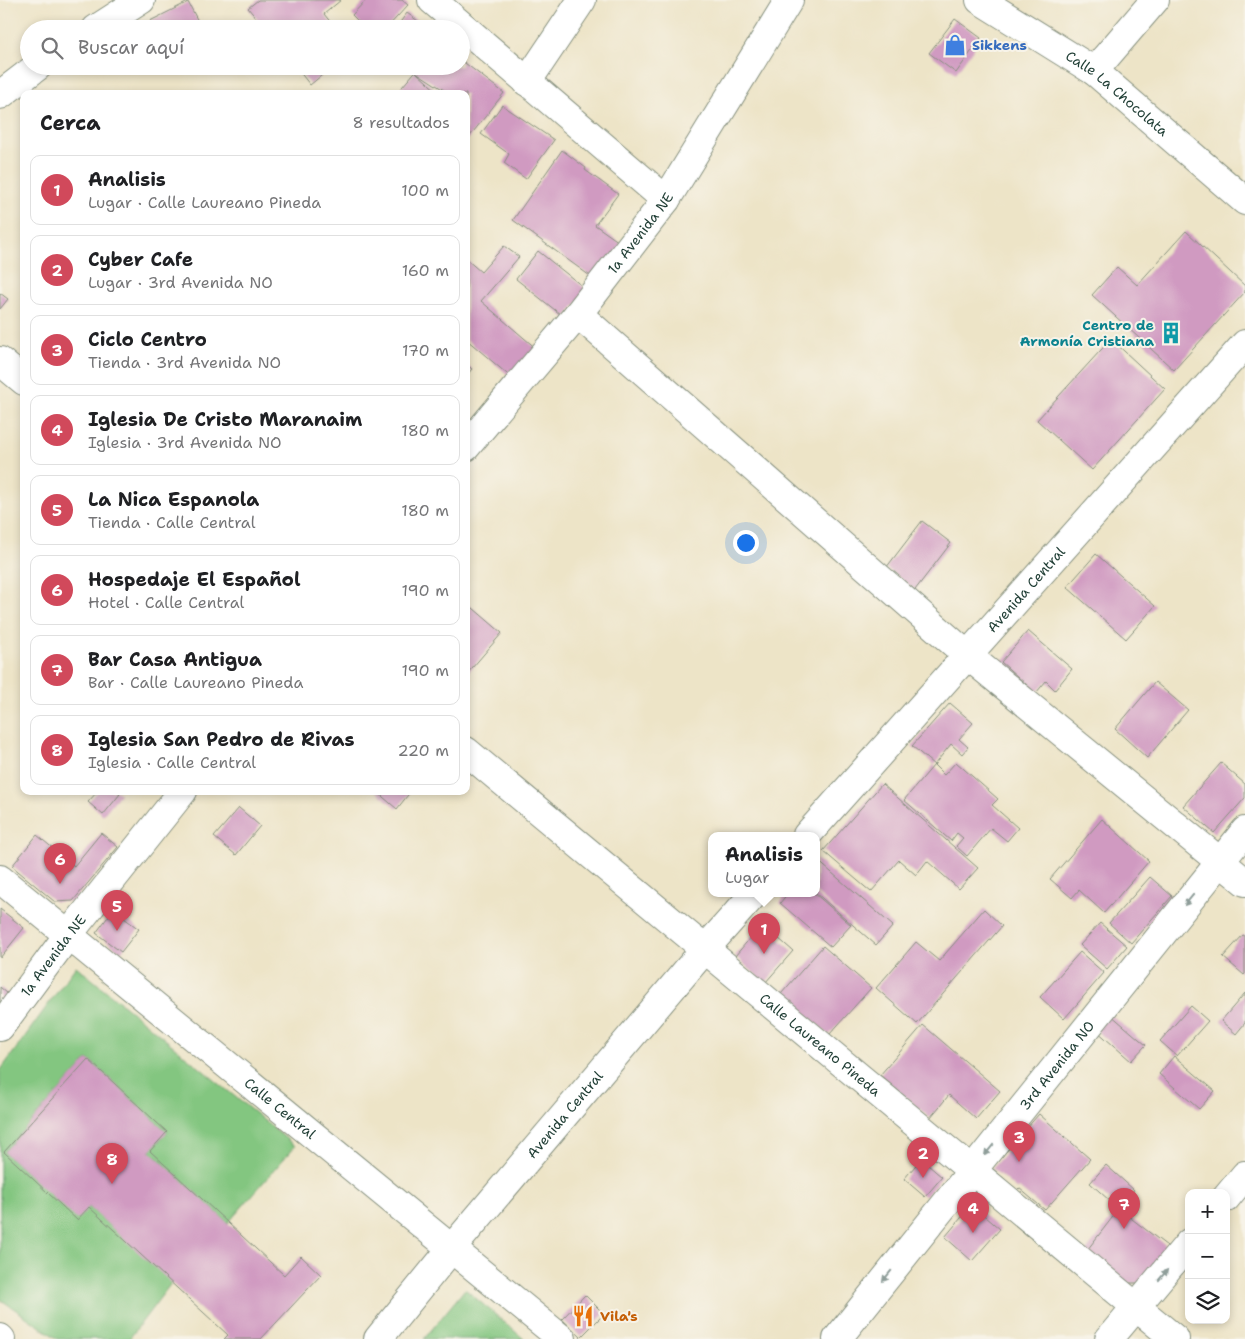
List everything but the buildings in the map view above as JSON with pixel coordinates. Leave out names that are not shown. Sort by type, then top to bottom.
[{"type":"street","points":[[110,20],[141,0]]},
{"type":"street","points":[[432,0],[455,20]]},
{"type":"street","points":[[528,82],[582,0]]},
{"type":"street","name":"1a Avenida NE","points":[[470,442],[578,314],[666,200],[789,0]]},
{"type":"street","name":"Calle La Chocolata","points":[[980,0],[1094,71],[1245,201]]},
{"type":"street","points":[[1094,71],[1155,0]]},
{"type":"street","points":[[470,32],[666,200]]},
{"type":"street","points":[[0,95],[26,75]]},
{"type":"street","points":[[578,314],[967,655],[1245,882]]},
{"type":"street","name":"Avenida Central","points":[[810,832],[1245,344]]},
{"type":"street","points":[[0,361],[20,378]]},
{"type":"street","name":"Calle Laureano Pineda","points":[[470,754],[1175,1339]]},
{"type":"street","name":"1a Avenida NE","points":[[0,1027],[68,935],[180,795]]},
{"type":"street","name":"3rd Avenida NO","points":[[837,1339],[1245,831]]},
{"type":"street","name":"Calle Central","points":[[0,879],[562,1339]]},
{"type":"street","name":"Avenida Central","points":[[378,1339],[452,1248],[751,897]]},
{"type":"street","points":[[1230,1193],[1245,1176]]},
{"type":"street","points":[[1109,1339],[1185,1248]]},
{"type":"green space","points":[[76,966],[295,1146],[228,1223],[150,1151],[167,1132],[88,1059],[4,1152],[77,1219],[89,1207],[172,1282],[129,1339],[58,1339],[0,1299],[0,1071]]},
{"type":"green space","points":[[465,1289],[524,1339],[424,1339]]},
{"type":"place","name":"Sikkens","points":[[955,45]]},
{"type":"place","name":"Centro de Armonía Cristiana","points":[[1171,333]]},
{"type":"place","name":"Hospedaje El Español","points":[[60,884]]},
{"type":"place","name":"La Nica Espanola","points":[[117,931]]},
{"type":"place","name":"Analisis","points":[[764,954]]},
{"type":"place","name":"Ciclo Centro","points":[[1019,1162]]},
{"type":"place","name":"Cyber Cafe","points":[[923,1178]]},
{"type":"place","name":"Iglesia San Pedro de Rivas","points":[[112,1184]]},
{"type":"place","name":"Bar Casa Antigua","points":[[1124,1229]]},
{"type":"place","name":"Iglesia De Cristo Maranaim","points":[[973,1233]]},
{"type":"place","name":"Vila's","points":[[583,1316]]}]
